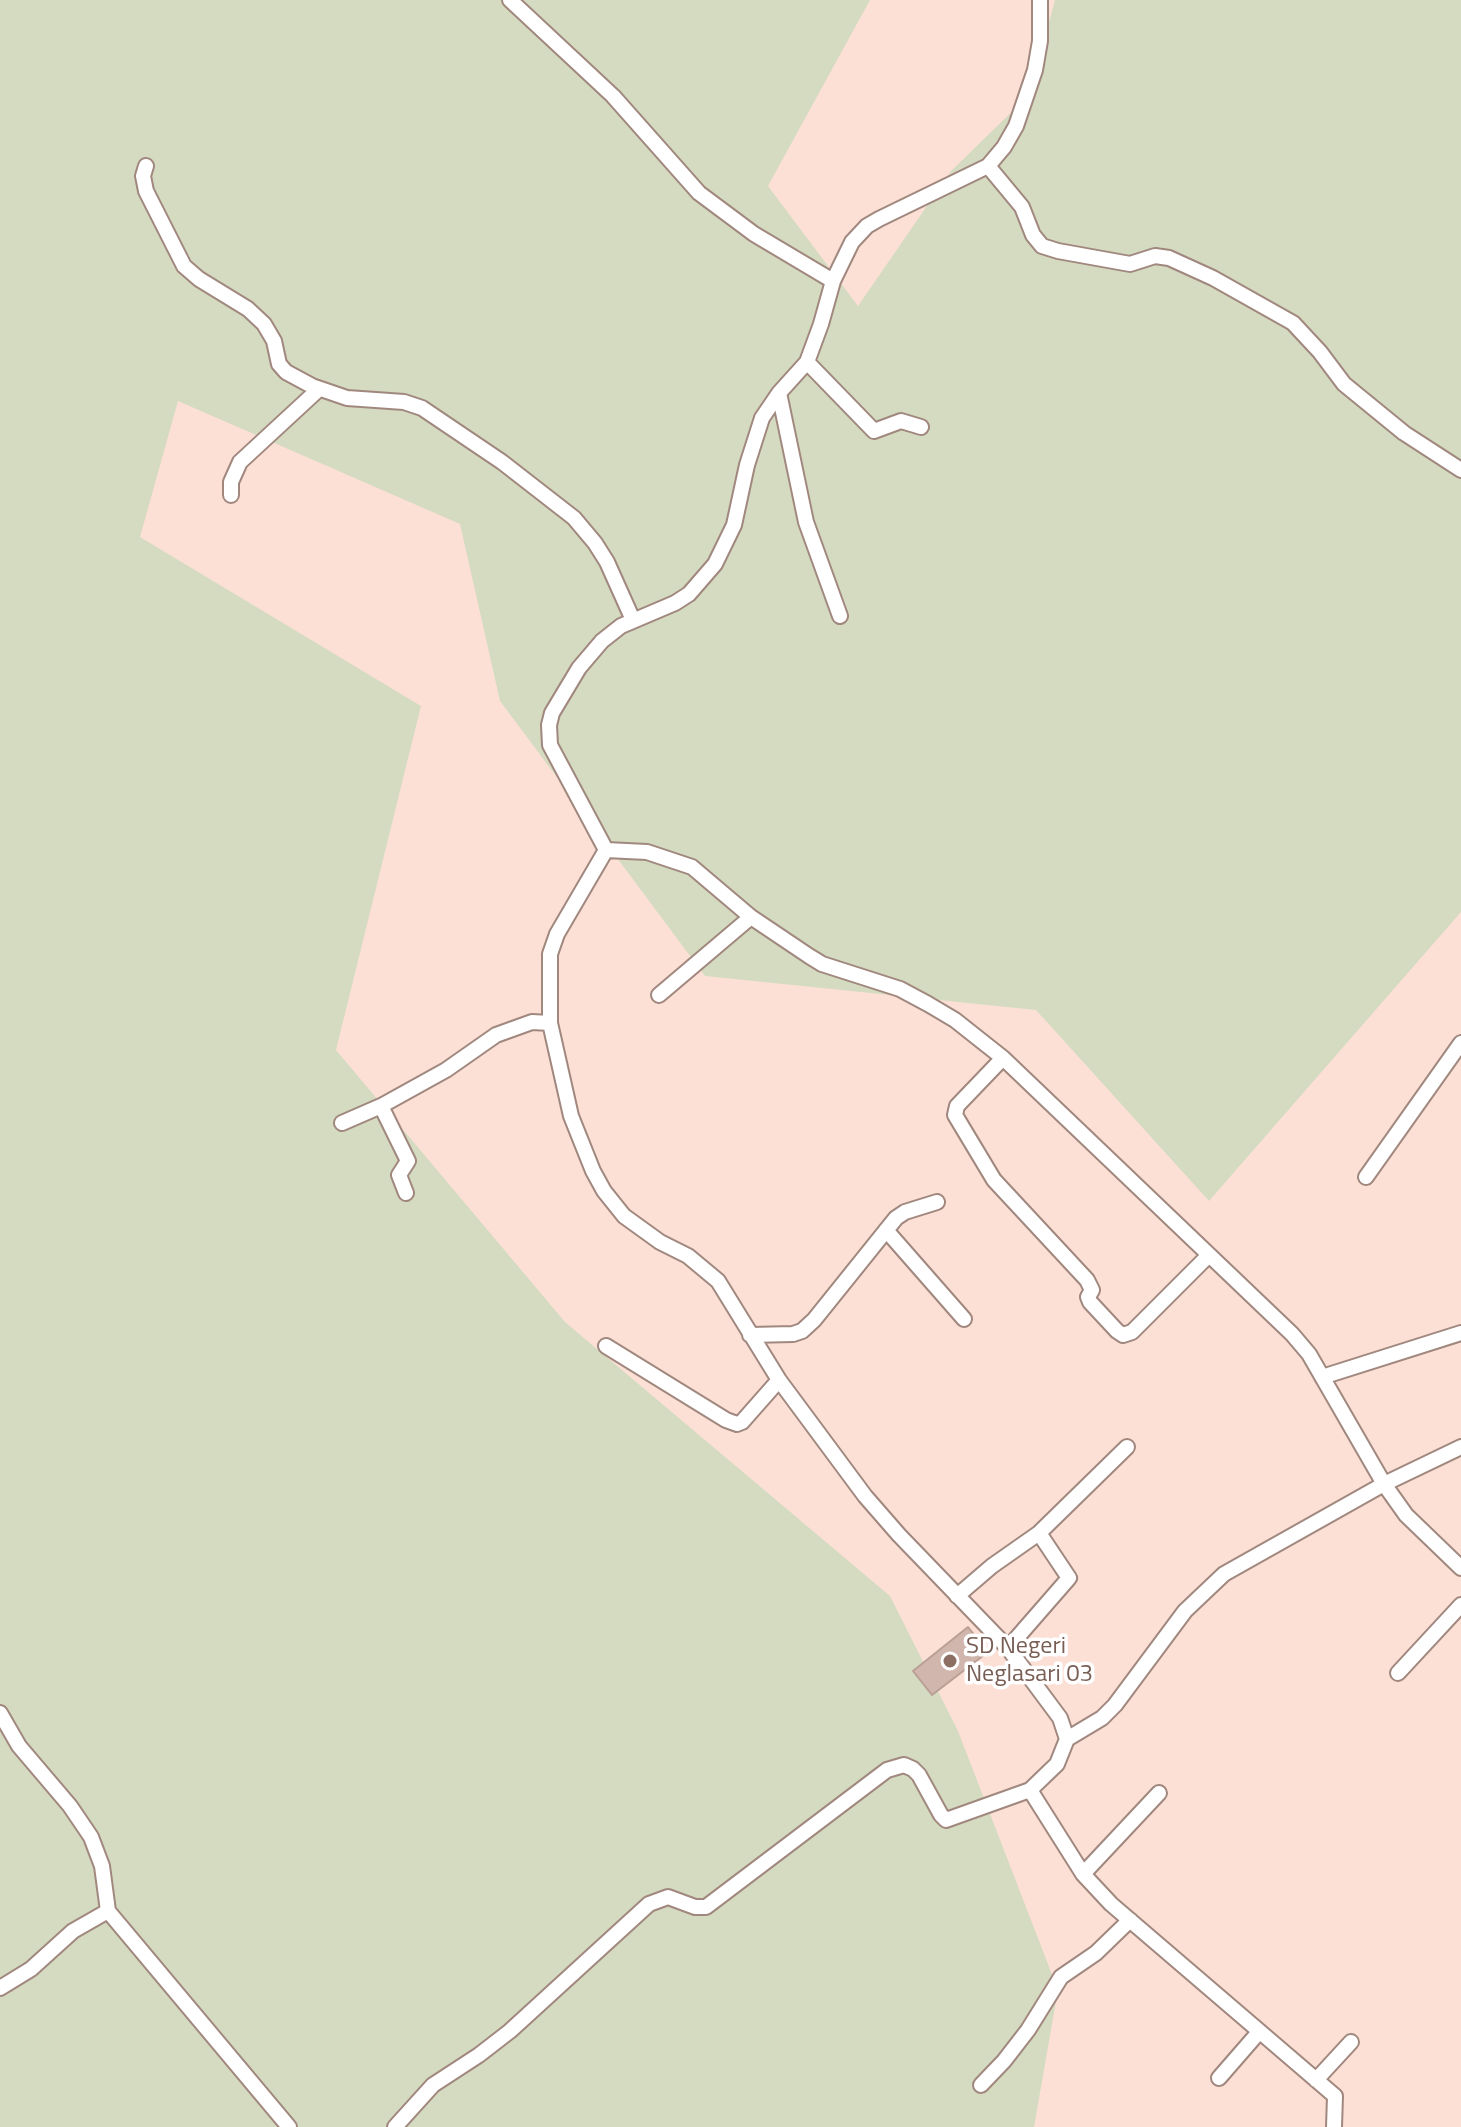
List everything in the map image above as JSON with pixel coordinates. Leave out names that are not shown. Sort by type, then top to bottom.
[{"type":"street","points":[[510,0],[613,96],[699,193],[754,234],[833,281]]},
{"type":"street","points":[[606,850],[550,745],[552,713],[591,653],[612,632],[689,594],[715,564],[734,525],[747,465],[762,418],[779,393],[807,362],[833,281],[852,242],[867,226],[988,166],[1010,138],[1024,106],[1040,41],[1040,0]]},
{"type":"street","points":[[146,166],[143,176],[146,191],[184,266],[199,279],[248,309],[270,332],[279,364],[286,372],[319,389],[355,400],[404,402],[422,408],[502,462],[574,518],[595,543],[633,620]]},
{"type":"street","points":[[988,166],[1022,207],[1033,235],[1042,246],[1130,264],[1155,256],[1169,258],[1213,278],[1293,323],[1344,384],[1404,433],[1461,470]]},
{"type":"street","points":[[807,362],[870,428],[877,431],[901,421],[921,427]]},
{"type":"street","points":[[231,495],[231,482],[240,462],[319,389]]},
{"type":"street","points":[[779,393],[806,522],[840,616]]},
{"type":"street","points":[[606,850],[647,852],[692,867],[751,917],[822,964],[900,989],[955,1020],[1003,1058],[1292,1334],[1309,1354],[1384,1484],[1406,1515],[1461,1568]]},
{"type":"street","points":[[606,850],[553,941],[550,954],[550,1023],[577,1134],[604,1191],[624,1216],[660,1242],[688,1256],[723,1288],[779,1380],[879,1512],[1008,1648],[1060,1718],[1067,1739]]},
{"type":"street","points":[[659,995],[751,917]]},
{"type":"street","points":[[342,1123],[381,1106],[446,1070],[496,1035],[532,1022],[550,1023]]},
{"type":"street","points":[[1366,1177],[1461,1043]]},
{"type":"street","points":[[1003,1058],[957,1106],[955,1115],[994,1180],[1087,1280],[1092,1290],[1088,1297],[1090,1302],[1117,1331],[1123,1335],[1132,1332],[1209,1255]]},
{"type":"street","points":[[381,1106],[408,1161],[399,1175],[406,1193]]},
{"type":"street","points":[[750,1335],[802,1331],[886,1230],[905,1212],[937,1202]]},
{"type":"street","points":[[886,1230],[964,1319]]},
{"type":"street","points":[[1322,1377],[1461,1333]]},
{"type":"street","points":[[606,1346],[737,1424],[779,1380]]},
{"type":"street","points":[[957,1596],[992,1566],[1039,1533],[1127,1447]]},
{"type":"street","points":[[395,2127],[433,2085],[510,2031],[649,1904],[668,1897],[695,1907],[706,1907],[887,1770],[904,1765],[913,1769],[946,1820],[1030,1790],[1057,1764],[1067,1739],[1102,1718],[1115,1705],[1185,1611],[1224,1574],[1384,1484],[1461,1447]]},
{"type":"street","points":[[1008,1648],[1069,1578],[1039,1533]]},
{"type":"street","points":[[1398,1673],[1461,1605]]},
{"type":"street","points":[[0,1713],[19,1746],[70,1806],[91,1837],[102,1866],[108,1911],[289,2127]]},
{"type":"street","points":[[1030,1790],[1083,1874],[1130,1920],[1335,2096],[1334,2127]]},
{"type":"street","points":[[1083,1874],[1159,1793]]},
{"type":"street","points":[[0,1988],[31,1969],[73,1931],[108,1911]]},
{"type":"street","points":[[981,2085],[1028,2030],[1061,1977],[1096,1953],[1130,1920]]},
{"type":"street","points":[[1219,2078],[1259,2032]]},
{"type":"street","points":[[1316,2080],[1351,2042]]},
{"type":"green space","points":[[0,0],[870,0],[768,186],[858,306],[951,171],[1029,95],[1055,0],[1461,0],[1461,912],[1209,1201],[1036,1010],[705,976],[500,701],[460,524],[178,401],[140,537],[421,706],[336,1050],[565,1322],[890,1596],[958,1731],[1058,1990],[1034,2127],[0,2127]]},
{"type":"building","name":"SD Negeri Neglasari 03","points":[[968,1627],[988,1652],[932,1695],[913,1671]]},
{"type":"place","name":"SD Negeri Neglasari 03","points":[[950,1661]]}]
